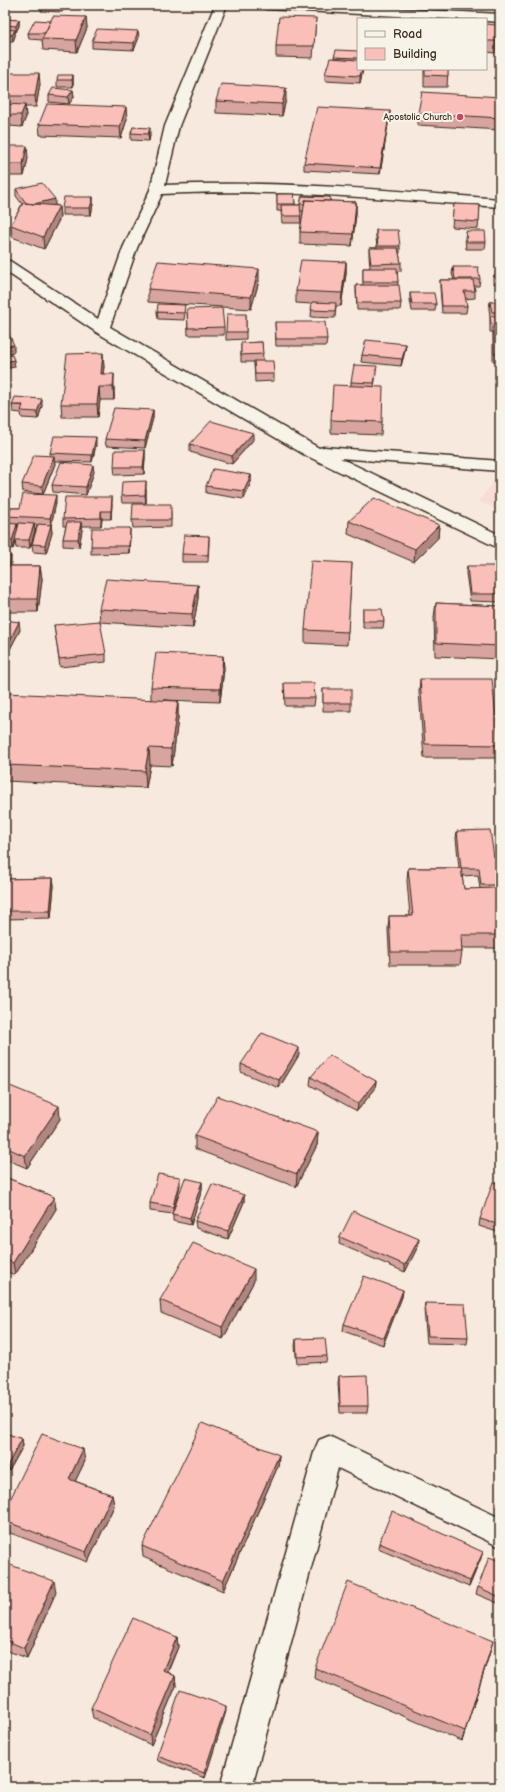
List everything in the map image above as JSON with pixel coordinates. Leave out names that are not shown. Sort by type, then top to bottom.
[{"type":"street","points":[[102,329],[130,248],[157,190],[172,126],[221,5]]},
{"type":"street","points":[[267,5],[500,18]]},
{"type":"street","points":[[157,190],[204,186],[250,187],[500,203]]},
{"type":"street","points":[[5,264],[102,329],[311,451],[500,542]]},
{"type":"street","points":[[311,451],[500,466]]},
{"type":"street","points":[[236,1787],[329,1449],[500,1533]]},
{"type":"shaded area","points":[[498,476],[500,477],[500,509],[478,502]]},
{"type":"building","points":[[53,16],[86,17],[76,40],[42,39]]},
{"type":"building","points":[[279,17],[316,18],[314,46],[276,46]]},
{"type":"building","points":[[5,19],[19,20],[16,26],[5,25]]},
{"type":"building","points":[[35,20],[51,21],[45,33],[28,33]]},
{"type":"building","points":[[487,24],[496,25],[496,41],[487,41]]},
{"type":"building","points":[[5,29],[15,30],[12,35],[5,34]]},
{"type":"building","points":[[97,29],[138,31],[134,43],[92,41]]},
{"type":"building","points":[[336,50],[357,51],[357,58],[334,57]]},
{"type":"building","points":[[330,58],[357,60],[357,70],[362,70],[360,76],[325,74]]},
{"type":"building","points":[[425,70],[448,70],[448,76],[425,75]]},
{"type":"building","points":[[5,73],[39,73],[35,96],[5,96]]},
{"type":"building","points":[[58,75],[73,75],[72,80],[57,80]]},
{"type":"building","points":[[221,84],[286,88],[282,104],[216,101]]},
{"type":"building","points":[[53,88],[73,90],[68,97],[49,95]]},
{"type":"building","points":[[422,92],[500,97],[500,118],[418,113]]},
{"type":"building","points":[[5,104],[25,105],[21,115],[9,115],[7,120],[5,120]]},
{"type":"building","points":[[47,104],[126,107],[120,127],[39,124]]},
{"type":"building","points":[[317,107],[390,111],[380,168],[304,163]]},
{"type":"building","points":[[133,127],[150,128],[148,134],[131,133]]},
{"type":"building","points":[[5,146],[27,146],[23,164],[5,164]]},
{"type":"building","points":[[42,183],[55,199],[34,204],[26,203],[16,189]]},
{"type":"building","points":[[277,194],[294,194],[295,204],[277,204]]},
{"type":"building","points":[[302,196],[330,197],[330,201],[305,200],[304,204],[300,204]]},
{"type":"building","points":[[64,197],[93,197],[90,208],[62,208]]},
{"type":"building","points":[[305,200],[356,202],[353,234],[300,232]]},
{"type":"building","points":[[23,203],[59,206],[43,237],[11,225]]},
{"type":"building","points":[[454,204],[480,205],[479,222],[452,220]]},
{"type":"building","points":[[281,205],[300,205],[301,216],[282,216]]},
{"type":"building","points":[[376,230],[398,230],[400,246],[378,246]]},
{"type":"building","points":[[466,231],[485,231],[486,242],[467,242]]},
{"type":"building","points":[[369,248],[398,248],[401,263],[371,264]]},
{"type":"building","points":[[301,260],[346,262],[342,293],[296,291]]},
{"type":"building","points":[[158,261],[259,269],[251,297],[148,289]]},
{"type":"building","points":[[453,267],[478,267],[480,279],[455,279]]},
{"type":"building","points":[[363,268],[397,268],[398,282],[363,282]]},
{"type":"building","points":[[500,270],[500,278],[493,276]]},
{"type":"building","points":[[440,280],[473,280],[475,291],[464,291],[467,306],[442,306]]},
{"type":"building","points":[[356,285],[399,285],[401,303],[357,303]]},
{"type":"building","points":[[410,293],[434,293],[436,304],[412,304]]},
{"type":"building","points":[[312,302],[336,303],[335,311],[311,310]]},
{"type":"building","points":[[490,302],[500,302],[500,312],[492,312]]},
{"type":"building","points":[[158,304],[185,305],[184,313],[157,312]]},
{"type":"building","points":[[222,308],[224,327],[188,328],[187,309]]},
{"type":"building","points":[[227,314],[246,314],[246,332],[226,332]]},
{"type":"building","points":[[490,316],[500,316],[500,325],[491,324]]},
{"type":"building","points":[[275,322],[325,322],[327,339],[276,339]]},
{"type":"building","points":[[493,327],[500,327],[500,354],[494,354]]},
{"type":"building","points":[[5,332],[8,332],[14,345],[5,346]]},
{"type":"building","points":[[366,340],[406,344],[402,359],[362,355]]},
{"type":"building","points":[[262,342],[263,354],[241,355],[241,343]]},
{"type":"building","points":[[103,353],[101,374],[114,374],[113,387],[99,387],[97,404],[61,404],[67,354]]},
{"type":"building","points":[[12,355],[14,360],[5,362],[5,356]]},
{"type":"building","points":[[254,361],[273,361],[274,374],[255,374]]},
{"type":"building","points":[[354,365],[377,366],[374,383],[351,382]]},
{"type":"building","points":[[333,385],[383,387],[382,422],[331,420]]},
{"type":"building","points":[[15,397],[42,399],[37,412],[21,411],[23,405],[12,405]]},
{"type":"building","points":[[114,408],[153,410],[145,441],[105,439]]},
{"type":"building","points":[[211,421],[253,433],[232,456],[190,444]]},
{"type":"building","points":[[54,436],[96,437],[92,455],[50,453]]},
{"type":"building","points":[[115,450],[145,450],[143,467],[114,467]]},
{"type":"building","points":[[34,455],[54,456],[42,486],[22,484]]},
{"type":"building","points":[[61,462],[93,465],[86,487],[52,485]]},
{"type":"building","points":[[213,469],[251,475],[244,491],[206,486]]},
{"type":"building","points":[[146,481],[145,495],[121,496],[122,482]]},
{"type":"building","points":[[23,494],[56,495],[50,518],[5,516],[5,508],[20,508]]},
{"type":"building","points":[[65,497],[112,497],[111,511],[101,511],[101,518],[63,519]]},
{"type":"building","points":[[374,498],[439,525],[415,549],[349,521]]},
{"type":"building","points":[[133,504],[171,504],[171,520],[132,520]]},
{"type":"building","points":[[67,522],[81,522],[78,539],[63,539]]},
{"type":"building","points":[[5,523],[17,524],[12,541],[5,541]]},
{"type":"building","points":[[19,523],[34,524],[29,540],[15,540]]},
{"type":"building","points":[[38,524],[51,525],[45,545],[32,544]]},
{"type":"building","points":[[92,528],[130,528],[129,546],[91,546]]},
{"type":"building","points":[[184,535],[209,536],[208,555],[182,554]]},
{"type":"building","points":[[11,556],[10,564],[5,564],[5,557]]},
{"type":"building","points":[[311,561],[352,563],[348,632],[305,630]]},
{"type":"building","points":[[5,566],[40,566],[37,599],[5,599]]},
{"type":"building","points":[[467,566],[496,566],[500,594],[470,594]]},
{"type":"building","points":[[106,579],[198,585],[192,614],[99,609]]},
{"type":"building","points":[[436,603],[500,606],[500,646],[436,643]]},
{"type":"building","points":[[363,609],[382,609],[384,621],[363,621]]},
{"type":"building","points":[[5,620],[19,622],[9,642],[5,641]]},
{"type":"building","points":[[100,621],[106,654],[59,659],[54,625]]},
{"type":"building","points":[[156,653],[223,656],[220,689],[151,687]]},
{"type":"building","points":[[420,679],[492,679],[499,745],[425,744]]},
{"type":"building","points":[[284,683],[314,683],[315,698],[285,698]]},
{"type":"building","points":[[323,689],[351,689],[351,703],[323,703]]},
{"type":"building","points":[[5,693],[178,701],[171,749],[149,748],[145,771],[5,765]]},
{"type":"building","points":[[490,830],[494,857],[500,857],[500,885],[481,885],[479,868],[461,868],[457,831]]},
{"type":"building","points":[[408,868],[461,868],[464,889],[496,888],[500,916],[500,935],[461,935],[462,952],[391,952],[389,916],[413,916]]},
{"type":"building","points":[[53,878],[50,911],[5,911],[5,879]]},
{"type":"building","points":[[262,1033],[299,1048],[279,1080],[241,1064]]},
{"type":"building","points":[[329,1055],[376,1081],[358,1104],[311,1077]]},
{"type":"building","points":[[5,1084],[59,1106],[25,1156],[5,1147]]},
{"type":"building","points":[[218,1096],[318,1132],[297,1174],[195,1136]]},
{"type":"building","points":[[158,1174],[180,1177],[173,1207],[150,1203]]},
{"type":"building","points":[[5,1177],[54,1197],[13,1263],[5,1259]]},
{"type":"building","points":[[185,1178],[202,1182],[190,1218],[172,1214]]},
{"type":"building","points":[[493,1182],[500,1184],[500,1225],[480,1219]]},
{"type":"building","points":[[212,1184],[244,1195],[228,1231],[195,1221]]},
{"type":"building","points":[[353,1211],[419,1239],[405,1265],[340,1237]]},
{"type":"building","points":[[193,1243],[254,1269],[222,1327],[160,1300]]},
{"type":"building","points":[[364,1276],[403,1290],[384,1338],[344,1324]]},
{"type":"building","points":[[425,1303],[465,1304],[468,1337],[428,1336]]},
{"type":"building","points":[[325,1338],[327,1356],[297,1357],[296,1339]]},
{"type":"building","points":[[367,1375],[368,1406],[340,1406],[339,1376]]},
{"type":"building","points":[[202,1423],[279,1455],[223,1581],[142,1546]]},
{"type":"building","points":[[5,1433],[22,1439],[8,1464],[5,1463]]},
{"type":"building","points":[[42,1434],[83,1449],[69,1479],[112,1495],[86,1552],[5,1521],[5,1510]]},
{"type":"building","points":[[392,1511],[483,1552],[470,1581],[379,1543]]},
{"type":"building","points":[[489,1557],[500,1561],[500,1597],[478,1587]]},
{"type":"building","points":[[5,1563],[54,1581],[24,1648],[5,1640]]},
{"type":"building","points":[[348,1582],[493,1641],[465,1731],[315,1668]]},
{"type":"building","points":[[133,1618],[177,1637],[163,1670],[175,1676],[150,1735],[91,1708]]},
{"type":"building","points":[[180,1690],[226,1706],[204,1773],[157,1756]]},
{"type":"place","name":"Apostolic Church","points":[[460,117]]}]
